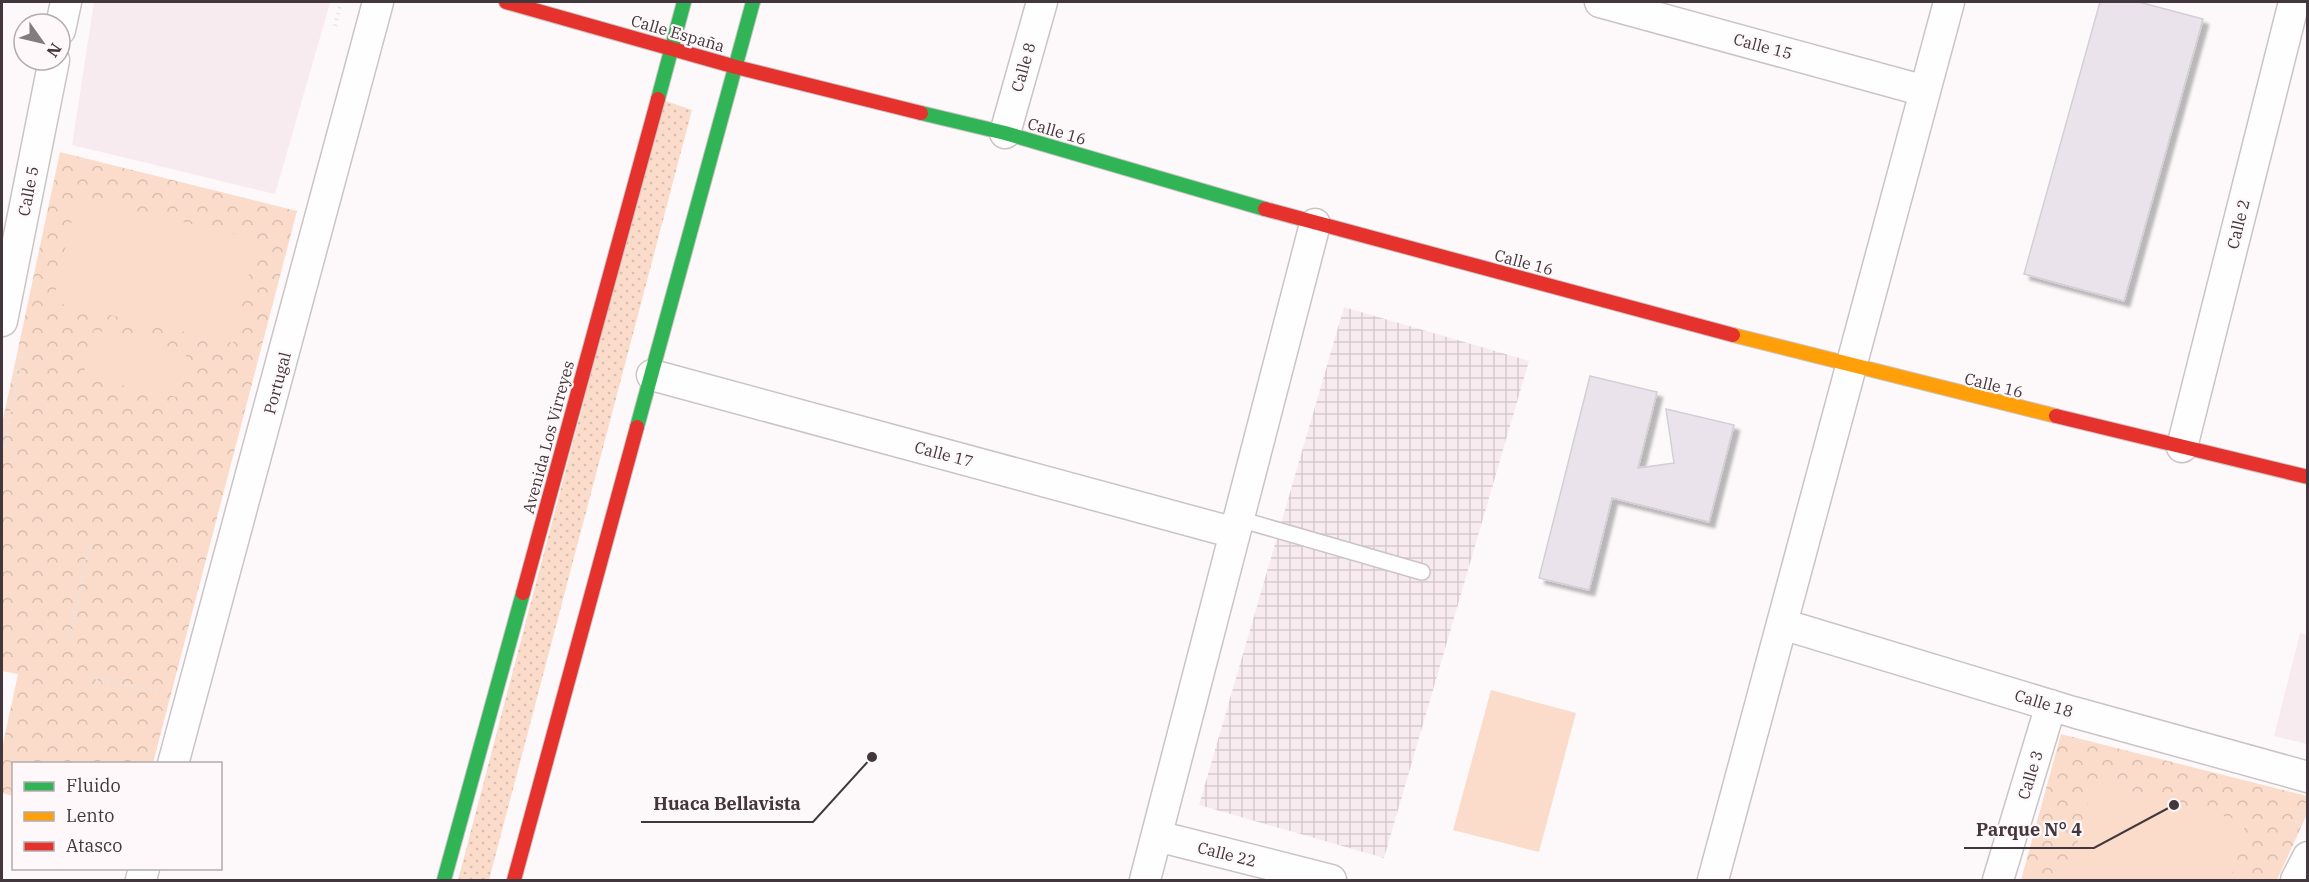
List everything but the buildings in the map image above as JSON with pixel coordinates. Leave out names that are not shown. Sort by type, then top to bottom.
[{"type":"street","name":"Portugal","points":[[174,762],[378,2]]},
{"type":"street","name":"Calle España","points":[[506,2],[736,67]]},
{"type":"street","name":"Avenida Los Virreyes","points":[[444,880],[684,2]]},
{"type":"street","points":[[514,880],[753,2]]},
{"type":"street","name":"Calle 8","points":[[1005,133],[1042,2]]},
{"type":"street","name":"Calle 15","points":[[1600,2],[1661,10],[1925,91]]},
{"type":"street","points":[[1713,880],[1949,2]]},
{"type":"street","name":"Calle 2","points":[[2182,447],[2294,2]]},
{"type":"street","name":"Calle 16","points":[[736,67],[1005,133],[1315,224],[1851,366],[2307,477]]},
{"type":"street","name":"Calle 5","points":[[2,321],[52,72]]},
{"type":"street","points":[[1145,880],[1315,224]]},
{"type":"street","name":"Calle 17","points":[[652,375],[1237,526]]},
{"type":"street","name":"Calle 18","points":[[1782,624],[2052,705],[2307,777]]},
{"type":"street","name":"Calle 3","points":[[2012,879],[2052,705]]},
{"type":"street","name":"Calle 22","points":[[1157,836],[1331,880]]},
{"type":"street","points":[[2296,880],[2307,857]]},
{"type":"lane","points":[[1237,526],[1272,531],[1422,572]]},
{"type":"path","points":[[69,636],[91,543]]},
{"type":"path","points":[[90,679],[161,691]]},
{"type":"path","points":[[2012,879],[2054,880]]},
{"type":"shaded area","points":[[94,2],[330,3],[275,194],[72,145]]},
{"type":"shaded area","points":[[1344,307],[1529,361],[1384,858],[1199,805]]},
{"type":"shaded area","points":[[2300,633],[2307,635],[2307,744],[2274,736]]},
{"type":"green space","points":[[663,100],[692,110],[489,880],[458,880]]},
{"type":"green space","points":[[60,152],[297,211],[153,762],[12,762],[12,796],[2,793],[2,748],[18,674],[2,671],[2,424]]},
{"type":"green space","points":[[77,198],[257,239],[233,343],[53,302]]},
{"type":"green space","points":[[94,330],[187,351],[177,397],[83,377]]},
{"type":"green space","points":[[1491,690],[1576,713],[1539,852],[1453,830]]},
{"type":"green space","points":[[2061,734],[2307,796],[2307,814],[2277,880],[2021,880]]},
{"type":"green space","points":[[2094,781],[2246,822],[2230,880],[2099,880],[2069,873]]},
{"type":"traffic: fast","points":[[658,99],[684,2]]},
{"type":"traffic: fast","points":[[637,427],[753,2]]},
{"type":"traffic: fast","points":[[921,113],[1005,133],[1265,209]]},
{"type":"traffic: fast","points":[[444,880],[523,593]]},
{"type":"traffic: slow","points":[[1733,335],[2056,416]]},
{"type":"traffic: jam","points":[[506,2],[736,67],[921,113]]},
{"type":"traffic: jam","points":[[523,593],[658,99]]},
{"type":"traffic: jam","points":[[1265,209],[1733,335]]},
{"type":"traffic: jam","points":[[2056,416],[2308,477]]},
{"type":"traffic: jam","points":[[514,880],[637,427]]},
{"type":"place","name":"Huaca Bellavista","points":[[872,757]]},
{"type":"place","name":"Parque N° 4","points":[[2174,805]]}]
